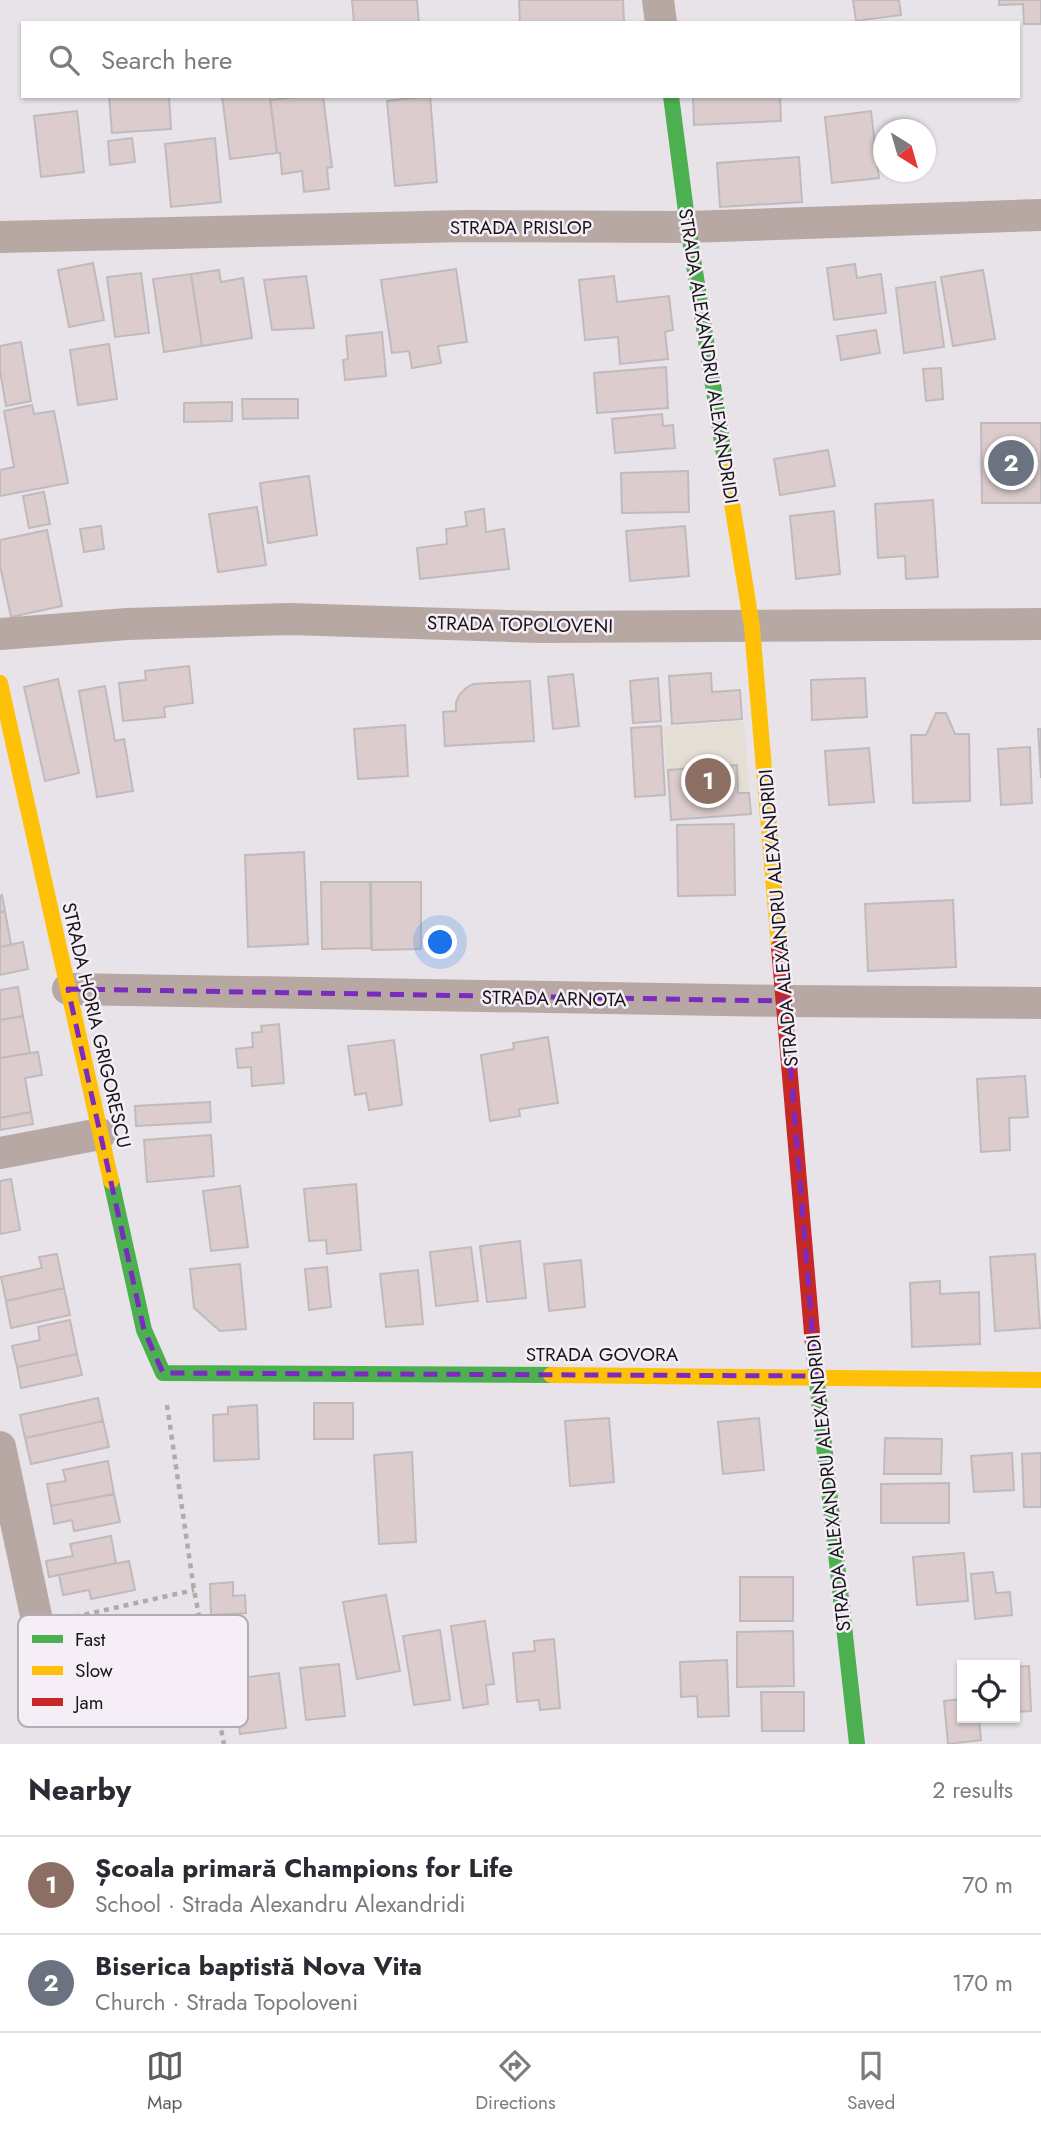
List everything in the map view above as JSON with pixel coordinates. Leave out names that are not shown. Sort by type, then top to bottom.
[{"type":"street","points":[[658,0],[661,21]]},
{"type":"street","name":"STRADA ALEXANDRU ALEXANDRIDI","points":[[671,98],[688,227],[752,627],[816,1376],[857,1744]]},
{"type":"street","name":"STRADA PRISLOP","points":[[0,237],[466,226],[688,227],[1041,215]]},
{"type":"street","name":"STRADA TOPOLOVENI","points":[[0,634],[127,624],[290,619],[541,627],[1041,624]]},
{"type":"street","name":"STRADA HORIA GRIGORESCU","points":[[0,683],[144,1330],[163,1373]]},
{"type":"street","name":"STRADA ARNOTA","points":[[68,989],[785,1002],[1041,1003]]},
{"type":"street","points":[[0,1153],[100,1134]]},
{"type":"street","name":"STRADA GOVORA","points":[[163,1373],[816,1376],[1041,1380]]},
{"type":"street","points":[[0,1447],[10,1540],[35,1615]]},
{"type":"path","points":[[163,1373],[199,1615]]},
{"type":"path","points":[[83,1615],[194,1590]]},
{"type":"highlighted area","points":[[68,989],[785,1001],[816,1376],[163,1373],[144,1330]]},
{"type":"shaded area","points":[[744,721],[751,814],[671,820],[663,727]]},
{"type":"building","points":[[352,0],[417,0],[419,21],[354,21]]},
{"type":"building","points":[[519,0],[623,0],[624,21],[520,21]]},
{"type":"building","points":[[853,0],[899,0],[901,15],[856,21]]},
{"type":"building","points":[[999,0],[1041,0],[1041,24],[1024,24],[1023,4],[999,5]]},
{"type":"building","points":[[109,98],[169,98],[171,129],[112,133]]},
{"type":"building","points":[[222,98],[270,98],[277,153],[230,159]]},
{"type":"building","points":[[323,98],[332,167],[327,168],[329,189],[304,192],[302,171],[282,174],[270,100]]},
{"type":"building","points":[[430,98],[437,182],[395,186],[387,101]]},
{"type":"building","points":[[693,98],[780,98],[781,121],[694,125]]},
{"type":"building","points":[[77,111],[84,172],[41,177],[34,116]]},
{"type":"building","points":[[871,111],[873,179],[832,183],[825,117]]},
{"type":"building","points":[[132,138],[135,162],[110,165],[108,141]]},
{"type":"building","points":[[215,138],[221,202],[171,207],[165,144]]},
{"type":"building","points":[[799,157],[802,202],[720,207],[717,163]]},
{"type":"building","points":[[93,263],[104,320],[69,327],[58,270]]},
{"type":"building","points":[[855,264],[857,278],[881,274],[886,313],[834,320],[827,268]]},
{"type":"building","points":[[456,269],[467,342],[438,346],[441,363],[412,368],[409,351],[392,353],[381,280]]},
{"type":"building","points":[[219,270],[221,282],[243,278],[252,338],[202,346],[191,274]]},
{"type":"building","points":[[983,270],[995,339],[953,346],[941,277]]},
{"type":"building","points":[[141,273],[149,333],[115,337],[107,277]]},
{"type":"building","points":[[191,274],[202,346],[164,352],[153,279]]},
{"type":"building","points":[[306,276],[314,328],[272,330],[264,280]]},
{"type":"building","points":[[614,276],[617,302],[669,296],[673,330],[665,332],[668,359],[620,364],[618,337],[585,340],[579,280]]},
{"type":"building","points":[[935,282],[944,347],[904,353],[896,288]]},
{"type":"building","points":[[876,330],[880,353],[841,360],[837,336]]},
{"type":"building","points":[[382,332],[386,376],[345,380],[343,360],[348,359],[346,336]]},
{"type":"building","points":[[21,342],[31,401],[6,406],[0,371],[0,346]]},
{"type":"building","points":[[109,344],[117,399],[78,405],[70,350]]},
{"type":"building","points":[[666,367],[668,408],[597,413],[594,373]]},
{"type":"building","points":[[941,368],[943,399],[926,401],[923,369]]},
{"type":"building","points":[[242,399],[298,399],[298,418],[243,419]]},
{"type":"building","points":[[232,402],[232,421],[184,422],[184,403]]},
{"type":"building","points":[[32,405],[34,414],[54,411],[68,483],[0,496],[0,470],[14,467],[4,411]]},
{"type":"building","points":[[662,414],[663,426],[673,425],[675,448],[615,453],[612,419]]},
{"type":"building","points":[[981,423],[1041,423],[1041,503],[982,503]]},
{"type":"building","points":[[828,450],[835,486],[780,495],[774,459]]},
{"type":"building","points":[[688,471],[689,512],[622,513],[621,473]]},
{"type":"building","points":[[309,476],[317,535],[268,543],[260,483]]},
{"type":"building","points":[[44,492],[50,524],[29,528],[23,496]]},
{"type":"building","points":[[933,500],[938,577],[906,579],[905,556],[878,558],[875,504]]},
{"type":"building","points":[[257,507],[266,565],[218,572],[209,514]]},
{"type":"building","points":[[484,509],[486,532],[504,529],[509,569],[420,579],[417,548],[447,544],[446,529],[467,526],[465,512]]},
{"type":"building","points":[[834,511],[840,574],[796,579],[790,516]]},
{"type":"building","points":[[101,526],[104,549],[84,552],[80,529]]},
{"type":"building","points":[[685,526],[689,576],[630,581],[626,531]]},
{"type":"building","points":[[47,530],[62,606],[11,617],[0,566],[0,540]]},
{"type":"building","points":[[189,666],[193,703],[164,707],[165,717],[123,721],[119,683],[146,680],[145,671]]},
{"type":"building","points":[[711,673],[712,692],[740,690],[742,719],[672,724],[669,676]]},
{"type":"building","points":[[573,674],[579,726],[553,729],[548,677]]},
{"type":"building","points":[[658,678],[661,721],[633,723],[630,681]]},
{"type":"building","points":[[865,678],[867,717],[812,720],[811,680]]},
{"type":"building","points":[[58,679],[79,773],[45,781],[24,687]]},
{"type":"building","points":[[530,681],[534,741],[445,746],[443,712],[456,711],[456,702],[466,688],[473,684]]},
{"type":"building","points":[[105,686],[115,741],[124,739],[133,791],[97,797],[79,691]]},
{"type":"building","points":[[936,713],[946,713],[955,734],[969,734],[970,801],[913,803],[911,735],[926,735]]},
{"type":"building","points":[[405,725],[408,776],[358,779],[354,729]]},
{"type":"building","points":[[661,726],[665,795],[635,797],[631,728]]},
{"type":"building","points":[[1038,729],[1041,729],[1041,778]]},
{"type":"building","points":[[1030,747],[1032,803],[1001,805],[998,749]]},
{"type":"building","points":[[869,748],[874,802],[829,805],[825,751]]},
{"type":"building","points":[[737,765],[738,793],[749,793],[751,814],[671,820],[668,770]]},
{"type":"building","points":[[734,824],[735,895],[678,896],[677,825]]},
{"type":"building","points":[[304,852],[308,944],[248,947],[245,855]]},
{"type":"building","points":[[321,882],[370,882],[371,948],[322,949]]},
{"type":"building","points":[[371,882],[421,882],[421,949],[372,950]]},
{"type":"building","points":[[2,895],[5,911],[0,912],[0,896]]},
{"type":"building","points":[[953,900],[956,967],[868,971],[865,904]]},
{"type":"building","points":[[5,911],[11,945],[0,947],[0,912]]},
{"type":"building","points":[[23,942],[28,969],[0,975],[0,947]]},
{"type":"building","points":[[18,987],[23,1016],[0,1020],[0,990]]},
{"type":"building","points":[[23,1016],[30,1053],[0,1058],[0,1020]]},
{"type":"building","points":[[279,1024],[284,1083],[252,1086],[251,1067],[238,1068],[236,1049],[253,1047],[252,1033],[262,1032],[261,1026]]},
{"type":"building","points":[[548,1037],[558,1103],[519,1109],[520,1116],[490,1121],[481,1055],[514,1049],[513,1043]]},
{"type":"building","points":[[394,1040],[402,1105],[369,1110],[366,1093],[355,1095],[348,1046]]},
{"type":"building","points":[[38,1052],[42,1075],[25,1078],[31,1112],[0,1118],[0,1058]]},
{"type":"building","points":[[1025,1076],[1028,1117],[1009,1118],[1010,1150],[981,1152],[977,1079]]},
{"type":"building","points":[[210,1102],[211,1122],[136,1126],[135,1106]]},
{"type":"building","points":[[31,1112],[33,1124],[0,1130],[0,1118]]},
{"type":"building","points":[[211,1135],[214,1176],[147,1182],[144,1140]]},
{"type":"building","points":[[11,1179],[20,1230],[0,1234],[0,1181]]},
{"type":"building","points":[[356,1184],[361,1250],[327,1254],[326,1240],[309,1241],[304,1189]]},
{"type":"building","points":[[240,1186],[248,1247],[211,1251],[203,1191]]},
{"type":"building","points":[[520,1241],[526,1298],[487,1302],[480,1246]]},
{"type":"building","points":[[471,1247],[478,1301],[436,1306],[430,1252]]},
{"type":"building","points":[[57,1254],[64,1288],[6,1301],[1,1277],[42,1268],[39,1257]]},
{"type":"building","points":[[1035,1254],[1040,1328],[995,1331],[990,1257]]},
{"type":"building","points":[[581,1260],[585,1307],[549,1311],[544,1264]]},
{"type":"building","points":[[240,1264],[246,1329],[220,1331],[194,1308],[190,1269]]},
{"type":"building","points":[[327,1267],[331,1307],[309,1310],[305,1269]]},
{"type":"building","points":[[418,1270],[423,1324],[386,1327],[380,1274]]},
{"type":"building","points":[[940,1281],[940,1294],[979,1292],[980,1344],[912,1347],[910,1283]]},
{"type":"building","points":[[64,1288],[70,1315],[11,1328],[6,1301]]},
{"type":"building","points":[[70,1320],[77,1354],[17,1367],[12,1346],[40,1340],[38,1327]]},
{"type":"building","points":[[77,1354],[82,1375],[21,1388],[17,1367]]},
{"type":"building","points":[[98,1398],[103,1421],[25,1438],[20,1415]]},
{"type":"building","points":[[314,1403],[353,1403],[353,1439],[314,1439]]},
{"type":"building","points":[[257,1405],[259,1459],[214,1461],[213,1415],[228,1414],[228,1407]]},
{"type":"building","points":[[609,1418],[614,1482],[570,1486],[565,1421]]},
{"type":"building","points":[[759,1418],[764,1470],[723,1474],[718,1422]]},
{"type":"building","points":[[103,1421],[109,1447],[31,1464],[25,1438]]},
{"type":"building","points":[[885,1438],[942,1439],[941,1474],[884,1474]]},
{"type":"building","points":[[412,1452],[416,1542],[379,1544],[374,1455]]},
{"type":"building","points":[[1012,1453],[1014,1490],[974,1492],[971,1456]]},
{"type":"building","points":[[1041,1453],[1041,1507],[1024,1507],[1022,1454]]},
{"type":"building","points":[[108,1461],[114,1494],[51,1506],[47,1484],[66,1481],[63,1470]]},
{"type":"building","points":[[949,1483],[949,1523],[881,1523],[881,1484]]},
{"type":"building","points":[[114,1494],[120,1522],[74,1531],[72,1520],[54,1524],[51,1506]]},
{"type":"building","points":[[111,1536],[116,1563],[49,1577],[46,1561],[73,1556],[70,1544]]},
{"type":"building","points":[[964,1553],[968,1601],[917,1605],[913,1557]]},
{"type":"building","points":[[129,1561],[135,1590],[91,1599],[89,1590],[63,1595],[59,1575]]},
{"type":"building","points":[[993,1572],[996,1593],[1010,1592],[1012,1615],[975,1619],[971,1574]]},
{"type":"building","points":[[740,1577],[793,1577],[793,1621],[740,1621]]},
{"type":"building","points":[[233,1582],[233,1596],[245,1595],[246,1613],[211,1615],[210,1584]]},
{"type":"building","points":[[386,1595],[400,1671],[357,1679],[343,1602]]},
{"type":"building","points":[[485,1621],[494,1684],[486,1685],[488,1704],[463,1708],[451,1626]]},
{"type":"building","points":[[440,1630],[450,1700],[414,1705],[403,1636]]},
{"type":"building","points":[[793,1631],[794,1686],[737,1687],[737,1632]]},
{"type":"building","points":[[554,1639],[560,1708],[540,1710],[539,1700],[517,1702],[513,1653],[535,1651],[534,1641]]},
{"type":"building","points":[[727,1660],[729,1716],[698,1717],[697,1696],[681,1697],[680,1662]]},
{"type":"building","points":[[339,1664],[345,1716],[306,1720],[300,1668]]},
{"type":"building","points":[[1029,1666],[1031,1711],[1020,1712],[1020,1667]]},
{"type":"building","points":[[279,1673],[286,1728],[240,1734],[239,1727],[248,1727],[248,1677]]},
{"type":"building","points":[[761,1692],[804,1692],[804,1731],[762,1731]]},
{"type":"building","points":[[957,1700],[957,1723],[979,1723],[981,1740],[948,1744],[944,1701]]},
{"type":"traffic: fast","points":[[671,98],[688,227],[726,467]]},
{"type":"traffic: fast","points":[[111,1181],[144,1330],[163,1373],[551,1375]]},
{"type":"traffic: fast","points":[[813,1345],[857,1744]]},
{"type":"traffic: slow","points":[[726,467],[752,627],[779,947]]},
{"type":"traffic: slow","points":[[0,683],[111,1181]]},
{"type":"traffic: slow","points":[[551,1375],[1041,1380]]},
{"type":"traffic: jam","points":[[779,947],[813,1345]]},
{"type":"place","name":"Biserica baptistă Nova Vita","points":[[1011,463]]},
{"type":"place","name":"Școala primară Champions for Life","points":[[708,781]]}]
